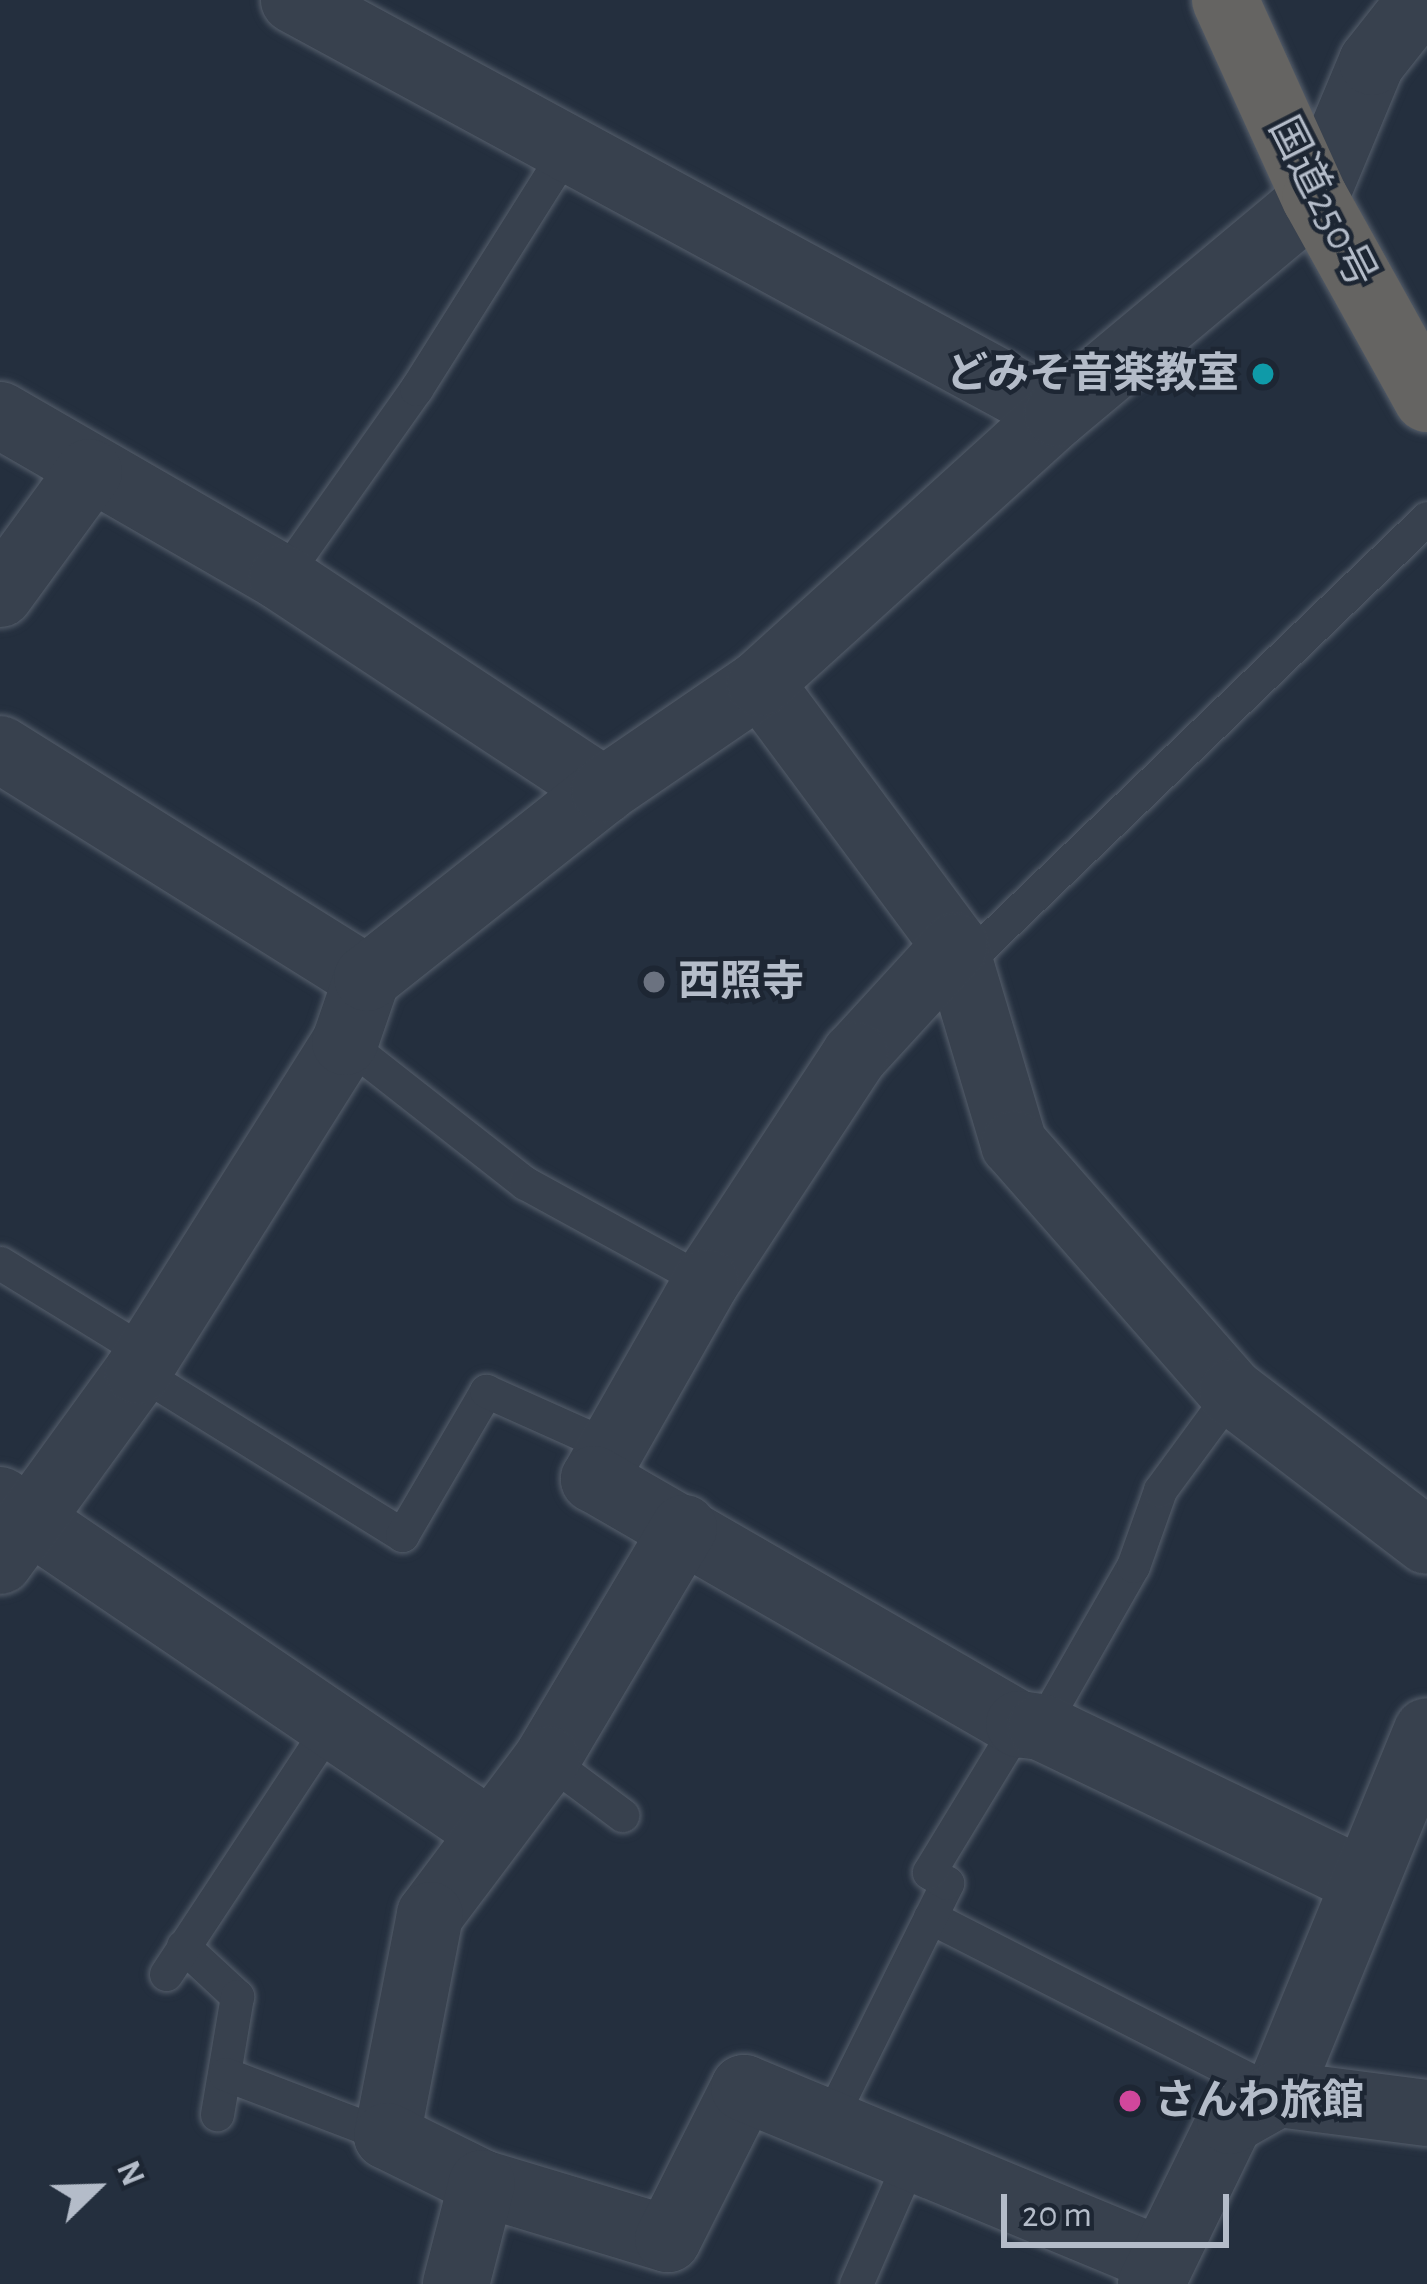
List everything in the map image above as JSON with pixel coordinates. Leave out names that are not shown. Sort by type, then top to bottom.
[{"type":"highway","name":"国道250号","points":[[1226,0],[1315,198],[1427,399]]},
{"type":"street","points":[[294,0],[1057,414]]},
{"type":"street","points":[[488,1830],[12,1527],[143,1362],[345,1042],[367,978],[604,790],[760,683],[1057,414],[1315,198],[1372,31],[1421,0]]},
{"type":"street","points":[[0,415],[89,472],[282,578],[604,790]]},
{"type":"street","points":[[0,594],[89,472]]},
{"type":"street","points":[[760,683],[959,954],[1014,1144],[1232,1392],[1427,1541]]},
{"type":"street","points":[[0,749],[367,978]]},
{"type":"street","points":[[959,954],[855,1055],[706,1282],[594,1479],[1030,1725],[1360,1880]]},
{"type":"street","points":[[684,1528],[547,1760],[488,1830],[430,1915],[387,2136],[482,2182],[668,2240],[744,2089],[912,2156],[1156,2272],[1230,2121],[1278,2094],[1427,2113]]},
{"type":"street","points":[[1278,2094],[1360,1880],[1427,1731]]},
{"type":"street","points":[[456,2284],[482,2182]]},
{"type":"lane","points":[[282,578],[416,389],[569,146]]},
{"type":"lane","points":[[959,954],[1427,518]]},
{"type":"lane","points":[[345,1042],[525,1183],[706,1282]]},
{"type":"lane","points":[[0,1262],[402,1535],[486,1390],[611,1447]]},
{"type":"lane","points":[[829,2121],[947,1883],[929,1872],[1133,1566],[1160,1490],[1232,1392]]},
{"type":"lane","points":[[218,2114],[237,1996],[175,1960],[329,1727]]},
{"type":"lane","points":[[547,1760],[622,1815]]},
{"type":"lane","points":[[930,1917],[1278,2094]]},
{"type":"lane","points":[[225,2074],[387,2136]]},
{"type":"lane","points":[[856,2284],[912,2156]]},
{"type":"place","name":"どみそ音楽教室","points":[[1263,374]]},
{"type":"place","name":"西照寺","points":[[654,982]]},
{"type":"place","name":"さんわ旅館","points":[[1130,2101]]}]
